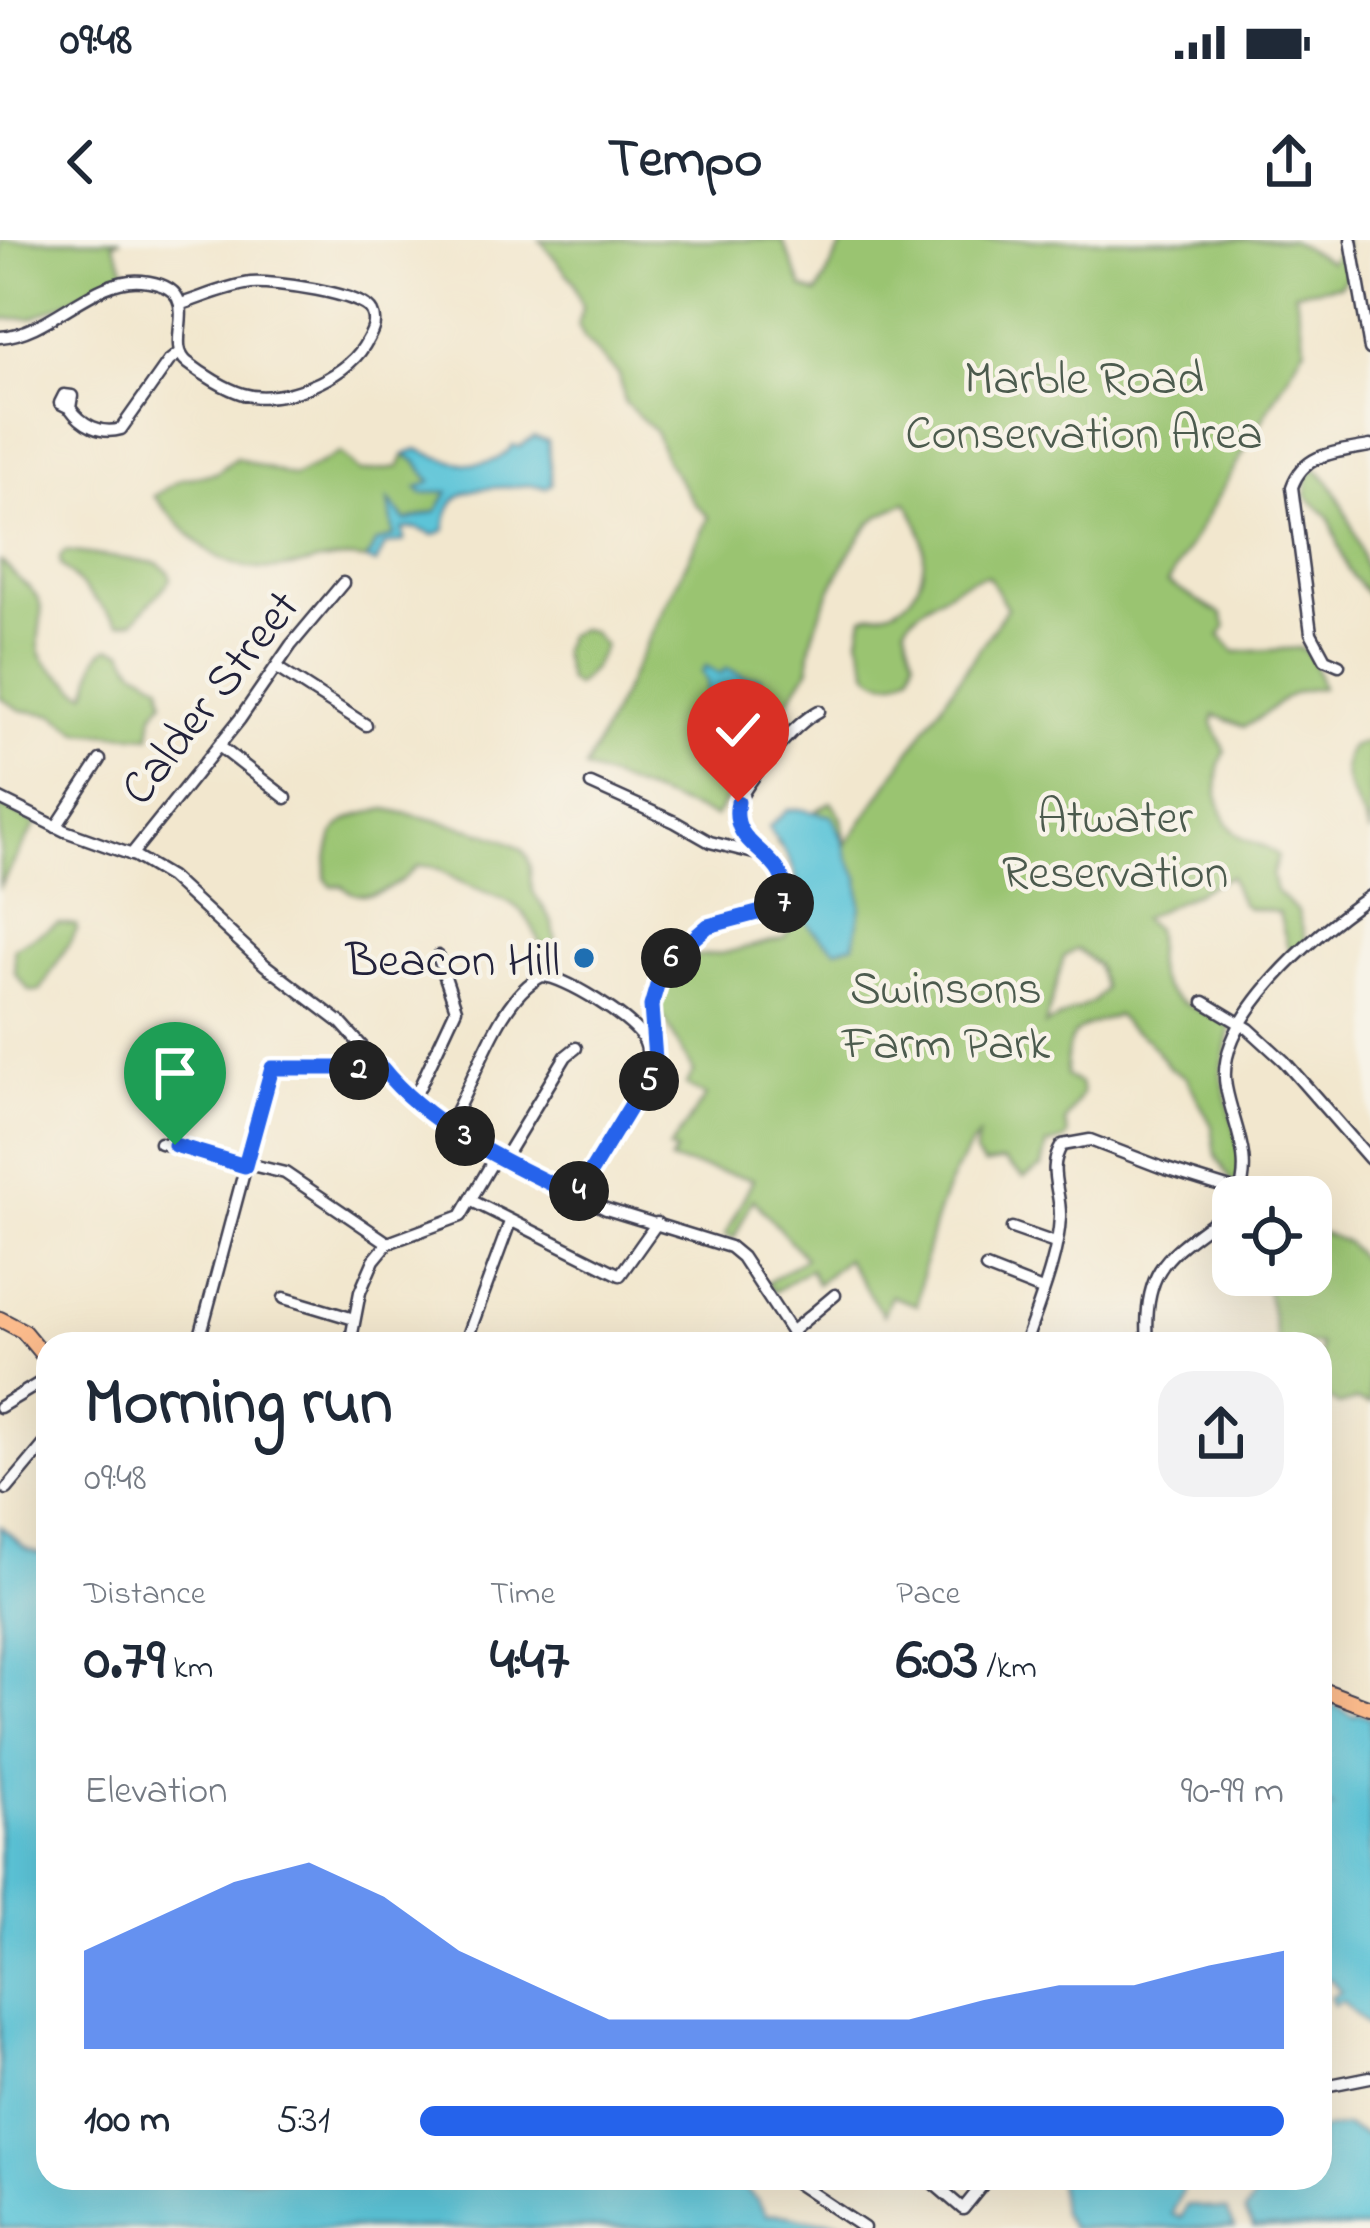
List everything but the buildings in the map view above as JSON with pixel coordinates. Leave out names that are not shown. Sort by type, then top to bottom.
[{"type":"main road","points":[[0,1319],[23,1331],[36,1347]]},
{"type":"main road","points":[[1332,1693],[1370,1708]]},
{"type":"street","points":[[1352,240],[1370,343]]},
{"type":"street","points":[[0,337],[23,333],[126,281],[156,284],[181,304],[179,353],[188,362],[241,394],[287,393],[348,368],[374,324],[370,308],[360,301],[278,284],[245,284],[181,304]]},
{"type":"street","points":[[70,408],[91,426],[106,432],[121,429],[179,353]]},
{"type":"street","points":[[1339,665],[1325,658],[1311,633],[1292,487],[1298,471],[1311,460],[1370,446]]},
{"type":"street","name":"Calder Street","points":[[131,855],[344,583]]},
{"type":"street","points":[[277,668],[366,725]]},
{"type":"street","points":[[576,1196],[641,1089],[656,1073],[651,1006],[663,965],[708,926],[784,906],[783,878],[777,864],[740,832],[735,816],[747,786],[803,721],[819,711]]},
{"type":"street","points":[[219,746],[286,798]]},
{"type":"street","points":[[56,827],[100,760]]},
{"type":"street","points":[[591,784],[710,842],[765,855]]},
{"type":"street","points":[[0,800],[131,855],[170,877],[266,965],[341,1023],[413,1101],[500,1158],[606,1209],[730,1247],[742,1257],[791,1332]]},
{"type":"street","points":[[1242,1176],[1245,1157],[1224,1076],[1238,1023],[1329,924],[1370,896]]},
{"type":"street","points":[[413,1101],[456,1009],[438,956]]},
{"type":"street","points":[[448,1126],[499,1022],[524,987],[542,976],[566,980],[640,1033],[649,1058],[641,1089]]},
{"type":"street","points":[[1204,1002],[1284,1061],[1370,1159]]},
{"type":"street","points":[[352,1332],[365,1278],[388,1243],[461,1216],[566,1056],[576,1048]]},
{"type":"street","points":[[201,1332],[272,1068],[382,1068]]},
{"type":"street","points":[[1029,1332],[1055,1243],[1060,1210],[1054,1162],[1062,1144],[1090,1140],[1212,1185]]},
{"type":"street","points":[[160,1142],[298,1180],[388,1243]]},
{"type":"street","points":[[472,1201],[620,1275],[657,1223]]},
{"type":"street","points":[[469,1332],[510,1222]]},
{"type":"street","points":[[1148,1332],[1148,1311],[1162,1263],[1212,1222]]},
{"type":"street","points":[[1012,1228],[1055,1243]]},
{"type":"street","points":[[986,1268],[1042,1290]]},
{"type":"street","points":[[801,1332],[835,1295]]},
{"type":"street","points":[[284,1298],[354,1319]]},
{"type":"street","points":[[0,1407],[36,1385]]},
{"type":"street","points":[[7,1489],[36,1454]]},
{"type":"street","points":[[1332,2085],[1370,2077]]},
{"type":"street","points":[[807,2190],[864,2228]]},
{"type":"street","points":[[941,2190],[963,2209],[978,2190]]},
{"type":"green space","points":[[0,240],[121,240],[113,243],[127,274],[32,318],[0,319]]},
{"type":"green space","points":[[540,240],[782,240],[803,288],[817,294],[845,240],[1291,240],[1330,262],[1344,241],[1349,273],[1340,285],[1295,292],[1305,346],[1168,583],[1222,615],[1226,627],[1220,636],[1235,652],[1301,648],[1312,656],[1322,688],[1287,697],[1244,727],[1215,715],[1213,723],[1225,752],[1218,774],[1222,812],[1235,832],[1278,856],[1272,876],[1276,891],[1298,912],[1306,942],[1297,952],[1288,948],[1279,913],[1246,907],[1230,876],[1141,919],[1155,929],[1156,968],[1167,990],[1186,1005],[1232,1021],[1221,1074],[1242,1157],[1240,1176],[1228,1176],[1216,1156],[1212,1126],[1186,1077],[1170,1068],[1147,1039],[1117,1015],[1082,1028],[1071,1040],[1066,1076],[1080,1084],[1082,1093],[1065,1122],[1068,1135],[1047,1145],[1042,1167],[1024,1178],[1003,1161],[984,1165],[975,1154],[978,1137],[965,1154],[937,1216],[917,1305],[891,1296],[883,1315],[846,1259],[817,1284],[810,1269],[774,1292],[767,1283],[805,1258],[753,1199],[734,1238],[725,1235],[753,1179],[670,1161],[676,1151],[669,1149],[706,1096],[686,1085],[694,1072],[656,1004],[668,959],[725,953],[784,938],[804,908],[792,858],[777,844],[776,834],[831,802],[842,818],[846,845],[1007,608],[988,576],[957,586],[905,625],[914,658],[911,672],[890,682],[869,673],[859,638],[863,617],[899,606],[918,585],[922,571],[923,542],[906,502],[873,521],[852,549],[821,613],[810,667],[715,817],[585,769],[709,517],[666,460],[655,431],[625,403],[619,375],[585,340],[578,325],[582,307],[574,282]],"holes":[[[1077,949],[1097,965],[1104,989],[1094,1001],[1045,1025],[1064,956]]]},
{"type":"green space","points":[[340,453],[360,472],[399,467],[405,455],[416,460],[431,482],[418,488],[422,493],[449,491],[437,511],[406,521],[390,503],[394,536],[375,543],[367,560],[267,569],[247,568],[213,554],[154,496],[182,479],[216,473],[236,458],[294,477]]},
{"type":"green space","points":[[1315,469],[1335,491],[1352,528],[1370,598],[1348,571],[1329,517],[1306,496],[1308,476]]},
{"type":"green space","points":[[65,551],[157,563],[171,579],[134,621],[119,624],[61,565]]},
{"type":"green space","points":[[0,561],[35,593],[41,617],[40,652],[47,665],[76,688],[86,693],[96,662],[110,647],[123,651],[134,668],[161,684],[164,700],[153,714],[150,736],[79,732],[55,715],[21,710],[0,698]]},
{"type":"green space","points":[[580,629],[591,631],[604,646],[594,667],[576,686],[568,681],[561,650],[566,636]]},
{"type":"green space","points":[[1370,743],[1370,834],[1344,769],[1351,747]]},
{"type":"green space","points":[[0,804],[36,824],[0,886]]},
{"type":"green space","points":[[387,809],[480,832],[523,851],[532,890],[552,925],[556,946],[540,945],[526,917],[509,902],[431,867],[418,866],[401,881],[371,895],[331,886],[325,878],[327,860],[338,827],[356,816]]},
{"type":"green space","points":[[58,923],[76,925],[77,930],[40,991],[30,991],[15,973],[14,948]]},
{"type":"green space","points":[[1332,1236],[1346,1242],[1370,1269],[1370,1404],[1332,1401],[1332,1332],[1276,1332],[1268,1296],[1332,1296]]},
{"type":"water","points":[[534,437],[548,441],[552,484],[466,493],[452,505],[445,530],[434,535],[403,529],[404,541],[385,545],[376,564],[367,560],[375,543],[394,536],[389,501],[406,521],[437,511],[448,492],[422,493],[417,488],[431,481],[405,455],[417,449],[456,462],[482,464]]},
{"type":"water","points":[[706,666],[720,674],[727,668],[745,677],[760,677],[750,710],[736,719],[717,719],[706,695],[702,672]]},
{"type":"water","points":[[788,810],[832,816],[859,877],[861,907],[854,944],[836,949],[820,937],[802,912],[793,868],[769,827]]},
{"type":"water","points":[[0,1526],[36,1552],[36,2190],[746,2190],[766,2215],[834,2220],[853,2228],[0,2228]]},
{"type":"water","points":[[1332,1704],[1354,1716],[1370,1717],[1370,2029],[1342,2001],[1334,2005],[1332,1996],[1341,1991],[1332,1981]]},
{"type":"water","points":[[1344,2126],[1370,2137],[1370,2228],[1253,2228],[1245,2212],[1259,2190],[1332,2190],[1332,2128]]},
{"type":"water","points":[[1059,2190],[1182,2190],[1172,2214],[1181,2218],[1187,2205],[1226,2210],[1235,2228],[1071,2228],[1061,2212]]},
{"type":"place","name":"Beacon Hill","points":[[584,958]]},
{"type":"route","points":[[175,1145],[245,1166],[272,1068],[382,1068],[430,1114],[515,1166],[576,1196],[641,1089],[656,1073],[651,1006],[663,965],[708,926],[784,906],[781,871],[740,832],[735,816],[738,802]]},
{"type":"park label","name":"Marble Road Conservation Area","points":[[1084,404]]},
{"type":"park label","name":"Atwater Reservation","points":[[1115,842]]},
{"type":"park label","name":"Swinsons Farm Park","points":[[946,1014]]}]
